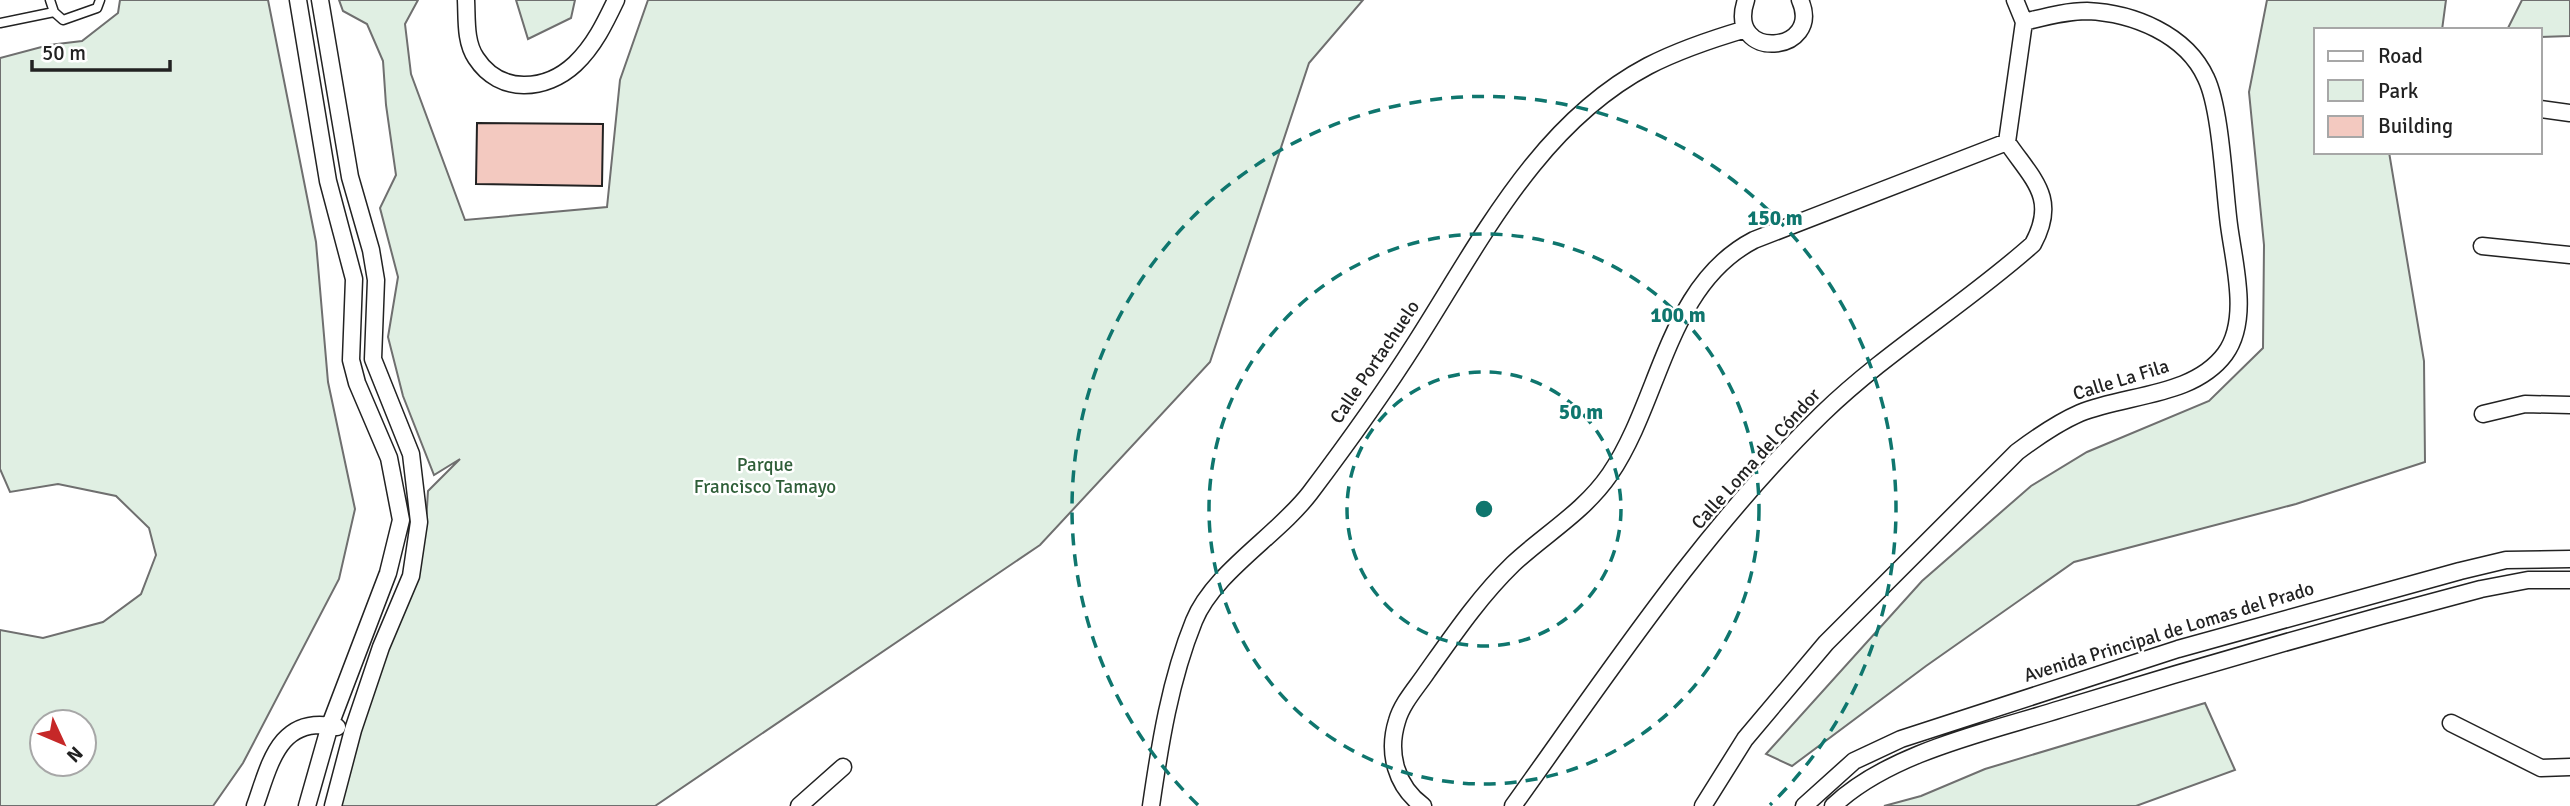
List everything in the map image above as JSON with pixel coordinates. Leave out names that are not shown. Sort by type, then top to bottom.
[{"type":"street","points":[[298,0],[328,181],[354,279],[351,360],[357,383],[389,458],[401,520],[388,573],[330,725],[307,806]]},
{"type":"street","points":[[320,0],[349,177],[371,250],[376,280],[373,359],[411,454],[419,523],[411,576],[381,647],[353,730],[333,806]]},
{"type":"street","points":[[466,0],[469,40],[476,58],[489,73],[505,82],[524,87],[548,82],[574,65],[604,27],[616,0]]},
{"type":"street","points":[[1746,0],[1743,19],[1746,29],[1752,37],[1770,45],[1790,40],[1802,24],[1800,0]]},
{"type":"street","points":[[1423,806],[1413,799],[1401,782],[1394,764],[1393,741],[1398,719],[1410,696],[1485,593],[1514,563],[1570,519],[1610,474],[1662,366],[1678,323],[1695,294],[1719,263],[1754,240],[2007,142],[2024,22],[2015,0]]},
{"type":"street","name":"Calle La Fila","points":[[1703,806],[1745,739],[1826,643],[2017,452],[2048,430],[2081,412],[2206,374],[2233,340],[2238,324],[2236,283],[2222,169],[2213,99],[2207,79],[2198,65],[2173,37],[2114,15],[2087,11],[2024,22]]},
{"type":"street","name":"Calle Portachuelo","points":[[1151,806],[1165,717],[1194,621],[1205,598],[1310,493],[1416,342],[1466,257],[1506,199],[1536,161],[1595,103],[1646,67],[1693,46],[1746,29]]},
{"type":"street","points":[[2542,109],[2570,113]]},
{"type":"street","name":"Calle Loma del Cóndor","points":[[1513,806],[1677,579],[1790,446],[1857,383],[2033,244],[2042,227],[2046,208],[2039,189],[2007,142]]},
{"type":"street","points":[[2482,246],[2570,255]]},
{"type":"street","points":[[2483,414],[2525,404],[2570,405]]},
{"type":"street","name":"Avenida Principal de Lomas del Prado","points":[[1804,806],[1839,772],[1866,753],[2034,695],[2178,649],[2460,571],[2506,560],[2570,559]]},
{"type":"street","points":[[1833,806],[1862,782],[1913,758],[2196,666],[2481,589],[2528,580],[2570,580]]},
{"type":"street","points":[[2451,723],[2541,768],[2570,767]]},
{"type":"street","points":[[255,806],[283,738],[299,730],[330,725],[353,730]]},
{"type":"street","points":[[799,806],[843,768]]},
{"type":"lane","points":[[50,0],[54,12],[62,20],[96,8],[100,0]]},
{"type":"lane","points":[[0,23],[54,12]]},
{"type":"green space","points":[[120,0],[268,0],[316,242],[328,382],[355,509],[339,579],[243,763],[213,806],[0,806],[0,630],[43,638],[103,622],[141,594],[156,555],[149,528],[116,496],[58,484],[10,492],[0,469],[0,58],[49,45],[82,41],[118,13]]},
{"type":"green space","name":"Parque Francisco Tamayo","points":[[339,0],[418,0],[405,24],[411,74],[465,220],[607,207],[620,80],[648,0],[1363,0],[1309,63],[1210,362],[1040,545],[655,806],[330,806],[426,523],[428,491],[460,459],[434,475],[403,396],[388,337],[398,277],[380,208],[396,175],[383,61],[367,24],[343,11]]},
{"type":"green space","points":[[516,0],[575,0],[571,18],[528,39]]},
{"type":"green space","points":[[2267,0],[2446,0],[2442,28],[2314,28],[2314,154],[2389,154],[2424,361],[2425,462],[2296,504],[2074,562],[1926,666],[1792,766],[1766,754],[1922,581],[2031,486],[2087,452],[2209,401],[2263,348],[2264,245],[2249,92]]},
{"type":"green space","points":[[2522,0],[2570,0],[2570,36],[2542,37],[2542,28],[2508,28]]},
{"type":"green space","points":[[2205,703],[2235,770],[2136,806],[1884,806],[1921,796],[1985,769]]},
{"type":"building","points":[[477,123],[603,124],[602,186],[476,184]]}]
